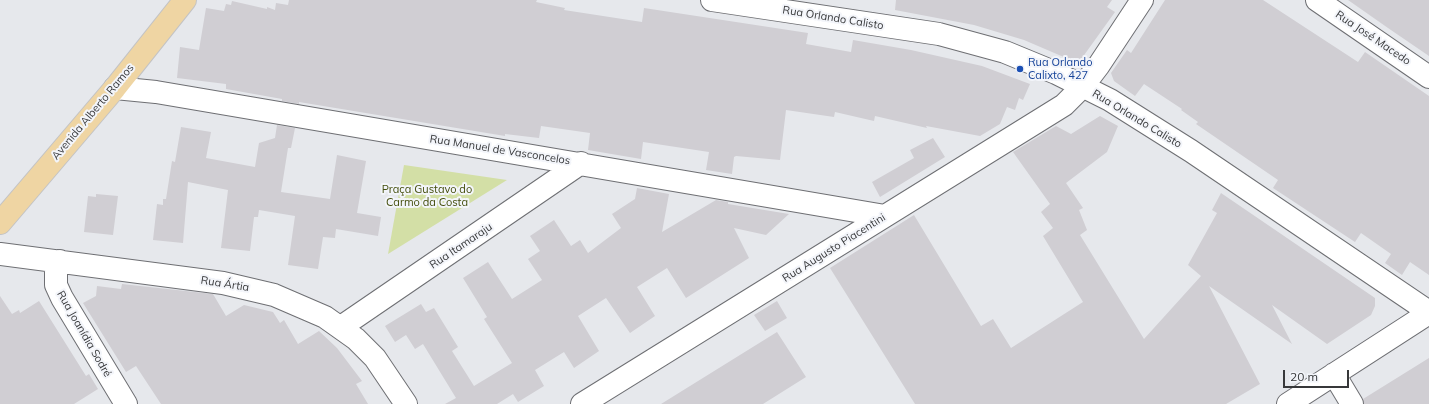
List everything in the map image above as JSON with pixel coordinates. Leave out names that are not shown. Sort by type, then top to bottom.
[{"type":"main road","name":"Avenida Alberto Ramos","points":[[0,223],[115,88],[185,0]]},
{"type":"street","name":"Rua Orlando Calisto","points":[[712,0],[939,34],[1005,52],[1056,73],[1110,100],[1191,152],[1429,312]]},
{"type":"street","name":"Rua Augusto Piacentini","points":[[582,404],[1064,105],[1083,86],[1099,65],[1142,0]]},
{"type":"street","name":"Rua José Macedo","points":[[1317,0],[1429,77]]},
{"type":"street","name":"Rua Manuel de Vasconcelos","points":[[115,88],[156,92],[581,163],[885,216]]},
{"type":"street","name":"Rua Itamaraju","points":[[341,328],[581,163]]},
{"type":"street","name":"Rua Ártia","points":[[0,254],[251,288],[274,294],[301,305],[341,328],[356,339],[375,358],[406,404]]},
{"type":"street","name":"Rua Joanídia Sodré","points":[[60,261],[56,272],[56,285],[62,298],[126,404]]},
{"type":"street","points":[[1288,404],[1429,312]]},
{"type":"street","points":[[1334,374],[1352,404]]},
{"type":"green space","name":"Praça Gustavo do Carmo da Costa","points":[[404,165],[507,180],[388,254]]},
{"type":"building","points":[[289,0],[537,0],[536,2],[565,8],[564,10],[642,22],[644,8],[808,33],[806,44],[851,52],[853,40],[911,50],[982,66],[1030,84],[1023,100],[1019,98],[1015,110],[1007,107],[1000,124],[980,136],[926,126],[927,128],[875,116],[874,121],[835,112],[834,117],[786,110],[780,160],[736,156],[734,157],[732,174],[706,170],[709,152],[643,142],[641,159],[588,150],[590,133],[541,126],[539,138],[505,134],[505,136],[299,102],[299,104],[282,101],[282,99],[226,89],[226,84],[177,78],[180,47],[199,50],[206,8],[224,11],[226,4],[231,5],[232,1],[267,9],[267,7],[275,10],[276,3],[288,5]]},
{"type":"building","points":[[896,0],[1112,0],[1107,7],[1115,12],[1082,58],[1073,61],[1024,40],[974,25],[895,10]]},
{"type":"building","points":[[1165,0],[1263,0],[1358,62],[1365,52],[1429,96],[1429,275],[1410,262],[1402,275],[1385,263],[1391,254],[1361,233],[1355,242],[1273,188],[1278,180],[1196,124],[1198,122],[1181,110],[1182,109],[1144,84],[1135,96],[1114,81],[1111,73],[1127,50],[1131,53]]},
{"type":"building","points":[[1348,0],[1429,0],[1429,56],[1388,28]]},
{"type":"building","points":[[1100,116],[1118,126],[1107,152],[1066,183],[1083,208],[1079,210],[1087,230],[1080,235],[1144,339],[1201,276],[1188,265],[1217,213],[1212,210],[1221,193],[1375,298],[1375,306],[1371,315],[1327,344],[1272,305],[1292,344],[1209,286],[1260,384],[1226,404],[915,404],[830,268],[914,215],[981,326],[993,319],[1011,348],[1083,302],[1043,236],[1053,228],[1041,212],[1050,204],[1013,152],[1056,126],[1071,134]]},
{"type":"building","points":[[277,125],[295,128],[291,148],[288,148],[281,192],[330,199],[337,155],[366,161],[357,213],[381,217],[378,236],[336,229],[335,238],[323,237],[318,269],[288,265],[295,216],[259,210],[258,217],[254,217],[250,251],[221,248],[228,190],[188,182],[183,243],[153,240],[157,204],[163,205],[163,199],[166,199],[172,161],[175,162],[181,127],[211,132],[206,158],[255,167],[259,143],[275,138]]},
{"type":"building","points":[[933,138],[945,157],[880,197],[872,182],[914,158],[910,150]]},
{"type":"building","points":[[637,188],[669,194],[662,232],[716,200],[728,202],[728,204],[789,214],[766,235],[734,228],[749,258],[686,298],[667,268],[637,287],[655,316],[630,333],[606,298],[578,316],[599,351],[574,368],[564,352],[535,370],[544,386],[518,402],[513,394],[497,404],[445,404],[456,398],[423,344],[415,349],[406,335],[395,342],[385,326],[421,304],[426,312],[434,308],[458,347],[452,351],[474,386],[512,363],[484,319],[487,317],[463,278],[488,262],[512,299],[542,280],[528,259],[540,251],[530,236],[554,220],[571,246],[580,240],[588,253],[621,228],[612,214],[635,199]]},
{"type":"building","points":[[96,194],[118,196],[113,235],[84,232],[88,196],[96,197]]},
{"type":"building","points":[[122,284],[213,294],[226,316],[244,305],[273,312],[280,323],[284,320],[298,344],[319,331],[337,348],[362,381],[356,384],[368,404],[161,404],[136,366],[126,372],[83,303],[96,296],[97,286],[121,289]]},
{"type":"building","points":[[0,296],[12,314],[19,310],[20,313],[39,301],[86,376],[89,374],[98,389],[74,404],[0,404]]},
{"type":"building","points":[[777,301],[787,318],[765,331],[754,315]]},
{"type":"building","points":[[777,332],[806,377],[763,404],[661,404]]},
{"type":"building","points":[[1429,358],[1429,404],[1364,404],[1363,399]]},
{"type":"place","name":"Rua Orlando Calixto, 427","points":[[1020,69]]}]
